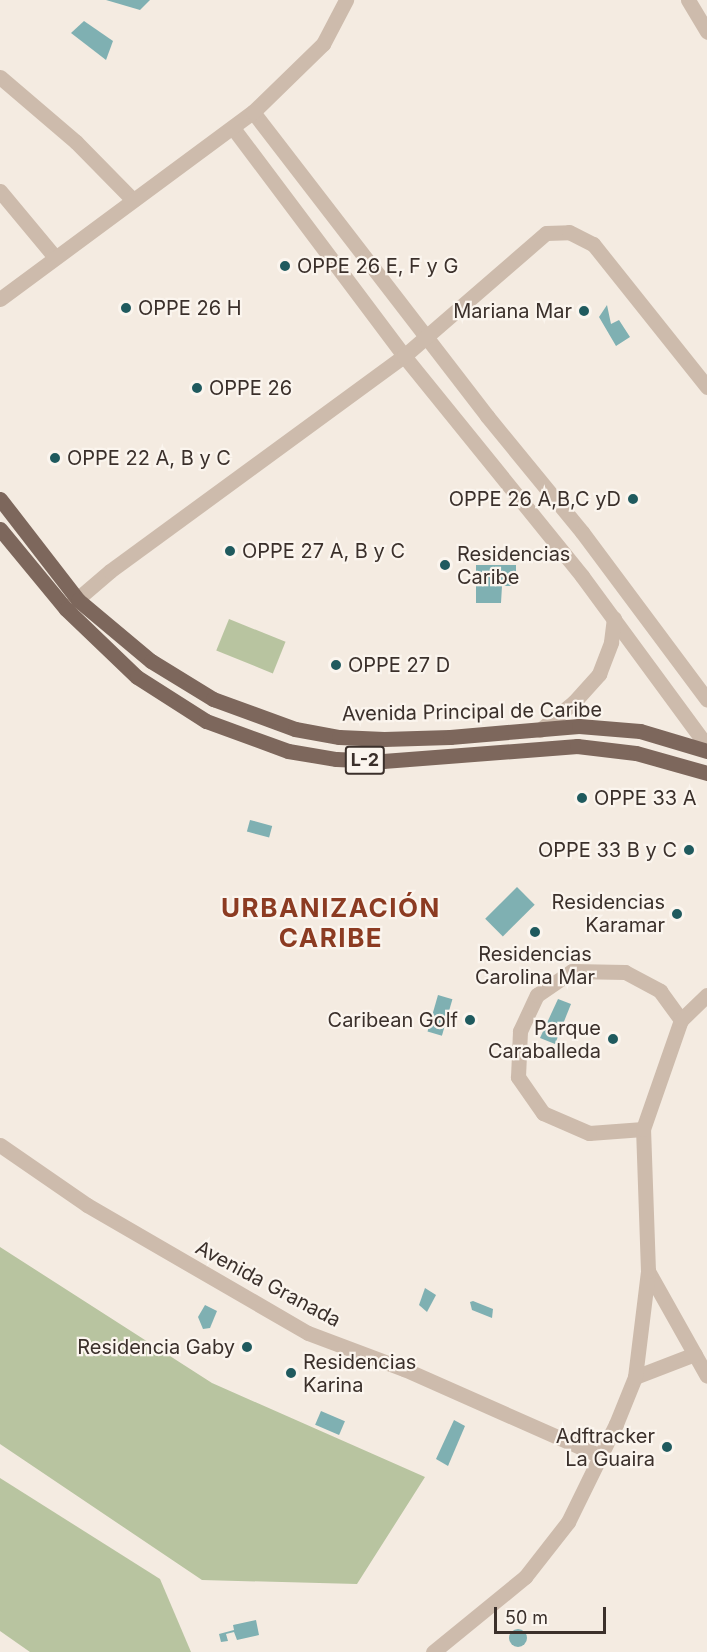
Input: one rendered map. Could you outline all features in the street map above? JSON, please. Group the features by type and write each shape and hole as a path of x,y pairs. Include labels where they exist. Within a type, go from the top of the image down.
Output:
{"main road":[{"name":"Avenida Principal de Caribe","path":"0,499 72,605 151,661 213,699 295,729 339,737 384,739 579,726 640,731 707,751"},
{"name":"Avenida Principal de Caribe","path":"0,529 137,677 206,721 288,751 336,759 383,761 577,746 636,753 707,773"}],"street":[{"path":"0,299 54,256 253,112 322,44 346,0"},
{"path":"688,0 707,33"},
{"path":"0,77 75,142 134,200"},
{"path":"253,112 582,532 707,700"},
{"path":"233,128 404,356 614,618 707,746"},
{"path":"0,191 54,256"},
{"path":"72,605 110,571 404,356 546,233 569,232 593,244 707,387"},
{"path":"540,730 574,702 599,674 608,651 614,618"},
{"path":"643,1129 589,1133 543,1113 519,1077 520,1031 537,995 572,971 625,972 660,991 681,1020"},
{"path":"433,1652 525,1577 568,1522 635,1377 648,1270 643,1129 681,1020 707,995"},
{"name":"Avenida Granada","path":"0,1145 108,1217 308,1333 404,1369 600,1456"},
{"path":"648,1270 707,1376"},
{"path":"635,1377 694,1354"}],"green space":[{"path":"229,619 286,642 273,673 216,651"},
{"path":"0,1247 212,1383 425,1477 357,1584 202,1580 0,1444"},
{"path":"0,1478 160,1579 191,1652 30,1652 0,1631"}],"water":[{"path":"106,0 150,0 140,10"},
{"path":"84,21 113,41 106,60 71,33"},
{"path":"607,305 611,324 619,320 630,337 616,346 599,317"},
{"path":"476,565 516,565 516,586 502,586 501,603 476,603"},
{"path":"250,820 272,826 269,838 247,832"},
{"path":"517,887 535,905 503,936 485,919"},
{"path":"438,995 452,999 442,1036 428,1032"},
{"path":"558,999 571,1004 555,1044 540,1038"},
{"path":"425,1288 436,1295 427,1312 419,1305"},
{"path":"473,1301 493,1309 492,1318 472,1310 470,1302"},
{"path":"205,1305 217,1311 210,1328 203,1329 198,1317"},
{"path":"321,1411 345,1421 339,1435 315,1425"},
{"path":"454,1420 465,1426 448,1466 436,1459"},
{"path":"256,1620 259,1635 237,1640 234,1632 226,1634 228,1641 221,1642 219,1634 234,1630 233,1625"},
{"path":"518,1629 524,1632 527,1638 524,1644 518,1647 512,1644 509,1638 512,1632"}],"place":[{"name":"OPPE 26 E, F y G","path":"285,266"},
{"name":"OPPE 26 H","path":"126,308"},
{"name":"Mariana Mar","path":"584,311"},
{"name":"OPPE 26","path":"197,388"},
{"name":"OPPE 22 A, B y C","path":"55,458"},
{"name":"OPPE 26 A,B,C yD","path":"633,499"},
{"name":"OPPE 27 A, B y C","path":"230,551"},
{"name":"Residencias Caribe","path":"445,565"},
{"name":"OPPE 27 D","path":"336,665"},
{"name":"OPPE 33 A","path":"582,798"},
{"name":"OPPE 33 B y C","path":"689,850"},
{"name":"Residencias Karamar","path":"677,914"},
{"name":"Residencias Carolina Mar","path":"535,932"},
{"name":"Caribean Golf","path":"470,1020"},
{"name":"Parque Caraballeda","path":"613,1039"},
{"name":"Residencia Gaby","path":"247,1347"},
{"name":"Residencias Karina","path":"291,1373"},
{"name":"Adftracker La Guaira","path":"667,1447"}],"district":[{"name":"URBANIZACIÓN CARIBE","path":"331,923"}]}
